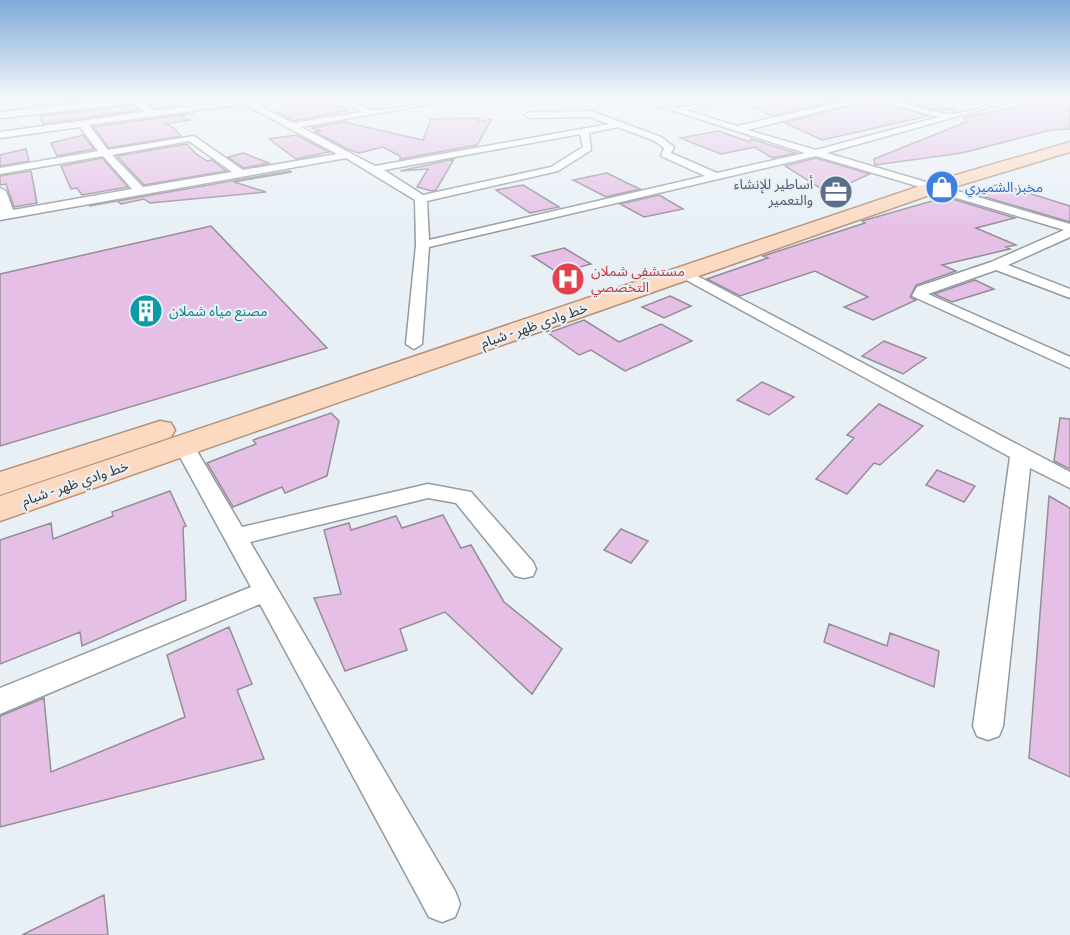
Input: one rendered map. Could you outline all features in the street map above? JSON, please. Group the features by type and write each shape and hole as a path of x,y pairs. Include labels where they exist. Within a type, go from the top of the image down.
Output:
{"main road":[{"name":"خط وادي ظهر - شبام","path":"0,484 911,180 1052,143"},
{"name":"خط وادي ظهر - شبام","path":"0,509 935,187 1070,147"}],"street":[{"path":"97,143 140,191"},
{"path":"0,171 164,143"},
{"path":"197,143 240,173"},
{"path":"322,143 374,169 422,199 554,169 588,148 587,143"},
{"path":"374,169 520,143"},
{"path":"663,143 669,147 665,154 714,176"},
{"path":"778,143 935,187 1070,230"},
{"path":"423,245 813,154 852,143"},
{"path":"0,191 4,215 346,155"},
{"path":"414,344 423,245 422,199"},
{"path":"1070,230 996,265 922,290 920,296 1070,363"},
{"path":"996,265 1070,294"},
{"path":"684,273 1070,481"},
{"path":"184,446 442,904"},
{"path":"988,726 1021,453"},
{"path":"235,537 428,491 463,497 524,569"},
{"path":"0,701 266,591"}],"building":[{"path":"51,143 89,143 94,149 57,156"},
{"path":"105,143 141,143 109,148"},
{"path":"274,143 311,143 329,152 296,159"},
{"path":"335,143 478,143 477,145 400,159 400,156 383,147 359,153"},
{"path":"692,143 763,143 796,153 772,158 755,147 721,154"},
{"path":"915,143 1002,143 962,153 875,165 874,159"},
{"path":"187,144 196,154 207,161 212,160 226,171 144,185 117,156"},
{"path":"26,149 29,161 0,166 0,155"},
{"path":"243,153 269,163 244,168 228,157"},
{"path":"102,158 128,187 82,195 77,188 71,189 61,166"},
{"path":"816,158 870,174 828,193 785,166"},
{"path":"454,159 436,190 432,191 417,187 428,169 400,171"},
{"path":"31,171 37,203 14,207 6,184 0,185 0,176"},
{"path":"292,172 234,182 266,192 150,203 144,199 121,204 117,201"},
{"path":"607,173 640,189 606,197 573,180"},
{"path":"1000,184 1070,206 1070,222 968,192"},
{"path":"523,185 559,207 530,213 496,190"},
{"path":"659,195 683,209 644,217 620,204"},
{"path":"946,197 1015,218 976,228 1016,245 1006,247 1010,249 942,265 956,271 916,285 910,297 916,300 873,320 844,307 868,297 815,271 740,296 707,279 768,258 763,256 865,223 862,221"},
{"name":"مصنع مياه شملان","path":"211,226 327,348 0,446 0,274"},
{"path":"564,248 591,264 558,273 532,256"},
{"path":"975,280 994,289 952,302 934,294"},
{"path":"670,296 691,306 664,318 642,307"},
{"path":"584,320 619,342 661,324 692,341 625,371 591,350 579,355 548,333"},
{"path":"884,341 926,358 903,374 862,356"},
{"path":"762,382 794,397 769,415 737,400"},
{"path":"879,404 923,426 880,465 874,463 847,494 816,479 854,438 847,435"},
{"path":"331,413 339,421 327,476 285,493 282,487 233,507 207,463 256,444 253,440"},
{"path":"1060,418 1070,419 1070,469 1054,461"},
{"path":"937,470 975,486 964,502 926,485"},
{"path":"170,491 186,526 183,527 186,600 82,646 80,632 0,664 0,540 51,523 53,539 113,516 112,512"},
{"path":"1049,496 1070,508 1070,777 1029,758"},
{"path":"443,515 461,548 471,545 504,602 562,649 532,694 445,612 400,629 407,650 345,671 314,598 341,594 324,530 349,523 351,530 396,516 402,528"},
{"path":"621,529 648,541 631,563 604,550"},
{"path":"829,624 887,646 890,633 939,651 934,687 824,642"},
{"path":"229,627 252,684 237,690 264,759 0,827 0,716 44,698 51,772 185,717 167,655"},
{"path":"104,895 108,935 22,935"}],"place":[{"name":"مخبز الشميري","path":"942,187"},
{"name":"أساطير للإنشاء والتعمير","path":"836,192"},
{"name":"مستشفى شملان التخصصي","path":"568,279"},
{"name":"مصنع مياه شملان","path":"146,311"}]}
